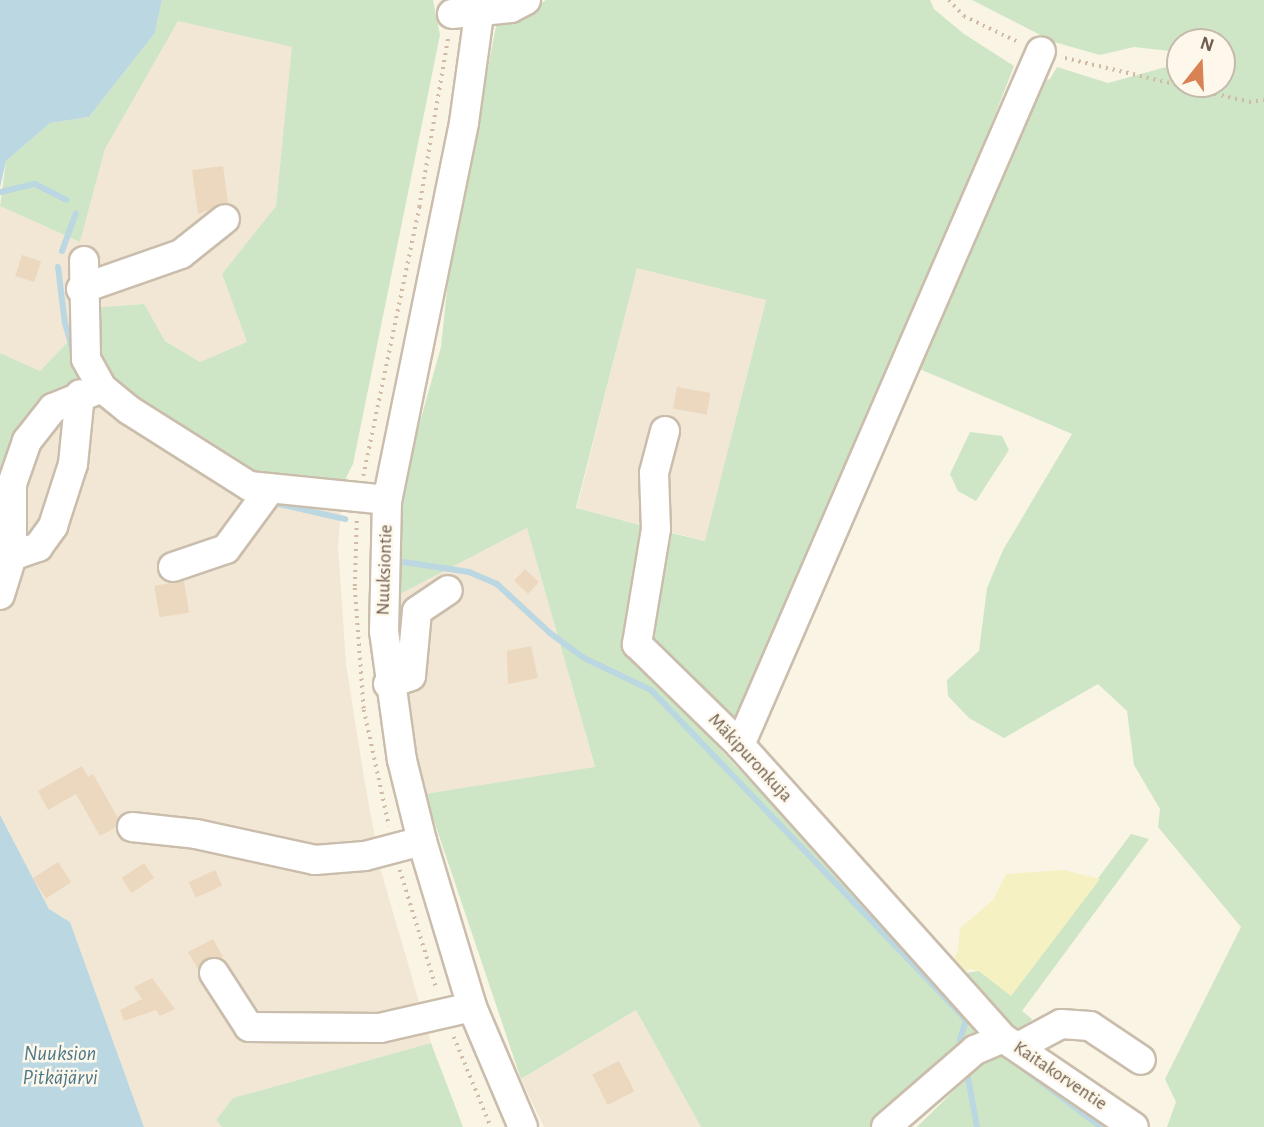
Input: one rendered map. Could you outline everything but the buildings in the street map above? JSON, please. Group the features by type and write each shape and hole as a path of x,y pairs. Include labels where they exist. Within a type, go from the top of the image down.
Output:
{"street":[{"path":"452,14 481,6 511,8 526,0"},
{"name":"Nuuksiontie","path":"481,6 464,123 387,500 383,631 388,684 422,841 472,1007 523,1127"},
{"path":"740,745 1041,51"},
{"path":"12,555 38,547 54,526 73,464 91,391 86,359 83,275 181,254 225,219"},
{"path":"91,391 249,486 387,500"},
{"path":"0,595 12,555 12,484 27,441 53,408 91,391"},
{"name":"Mäkipuronkuja","path":"665,430 654,473 656,529 637,644 740,745 1010,1042"},
{"path":"173,567 226,549 270,489"},
{"path":"388,684 411,676 417,611 448,590"},
{"path":"132,827 195,834 315,860 365,856 422,841"},
{"path":"214,973 249,1027 380,1028 472,1007"},
{"path":"1010,1042 1061,1024 1090,1026 1141,1060"},
{"name":"Kaitakorventie","path":"886,1127 975,1050 1010,1042 1134,1127"}],"path":[{"path":"1108,71 1249,102 1264,100"}],"shaded area":[{"path":"178,21 293,47 276,206 222,274 247,342 200,362 165,341 143,304 101,307 40,371 0,353 0,206 80,242 105,149"},
{"path":"637,267 766,299 706,541 577,509"},
{"path":"80,394 341,507 338,546 346,664 364,778 381,871 431,1043 233,1098 216,1120 222,1127 144,1127 70,922 49,909 0,815 0,479"},
{"path":"527,528 595,768 425,794 408,702 398,595"},
{"path":"636,1010 701,1127 544,1127 521,1079"}],"green space":[{"path":"162,0 433,0 440,35 353,464 343,484 254,476 88,392 0,479 0,353 40,371 101,307 144,304 165,341 200,362 247,342 222,274 276,206 292,47 178,21 105,149 80,242 0,206 6,161 50,123 89,117 155,33"},
{"path":"546,0 930,0 934,9 964,34 1014,66 950,230 735,726 651,638 672,533 705,541 766,300 637,268 576,508 648,527 622,644 983,1031 870,1127 701,1127 636,1010 521,1079 425,794 595,767 527,528 398,595 398,539 404,479 441,347 449,271 497,21 532,10"},
{"path":"972,0 1264,0 1264,1127 1167,1127 1176,1102 1165,1079 1241,927 1158,827 1160,809 1134,765 1127,711 1098,684 1004,738 969,718 948,696 947,680 979,651 987,588 1003,550 1072,434 915,367 1034,83 1050,79 1057,67 1108,83 1166,67 1166,98 1236,98 1236,28 1166,28 1166,51 1134,47 1100,55 1054,42"},
{"path":"970,432 1002,436 1009,450 976,501 958,491 950,474"},
{"path":"1131,834 1149,839 1022,1011 1032,1019 1026,1030 1007,1029 965,989 965,973 979,971 1011,995"},
{"path":"431,1043 463,1127 222,1127 216,1120 233,1098"},
{"path":"1000,1055 1014,1055 1114,1127 917,1127 985,1060"}],"sand":[{"path":"1064,870 1100,879 1011,996 979,971 969,969 965,973 965,989 948,969 958,951 960,928 993,900 1006,874"}],"water":[{"path":"0,0 162,0 155,33 89,117 50,123 6,161 0,188"},
{"name":"Nuuksion Pitkäjärvi","path":"0,815 49,909 70,922 144,1127 0,1127"}],"waterway":[{"path":"0,192 35,184 66,200"},
{"path":"62,251 76,213"},
{"path":"58,267 65,323 74,355"},
{"path":"279,504 345,519"},
{"path":"404,562 469,572 497,584 550,633 584,658 651,690 966,1020 960,1040"},
{"path":"1027,1071 1101,1127"},
{"path":"968,1078 977,1127"}]}
